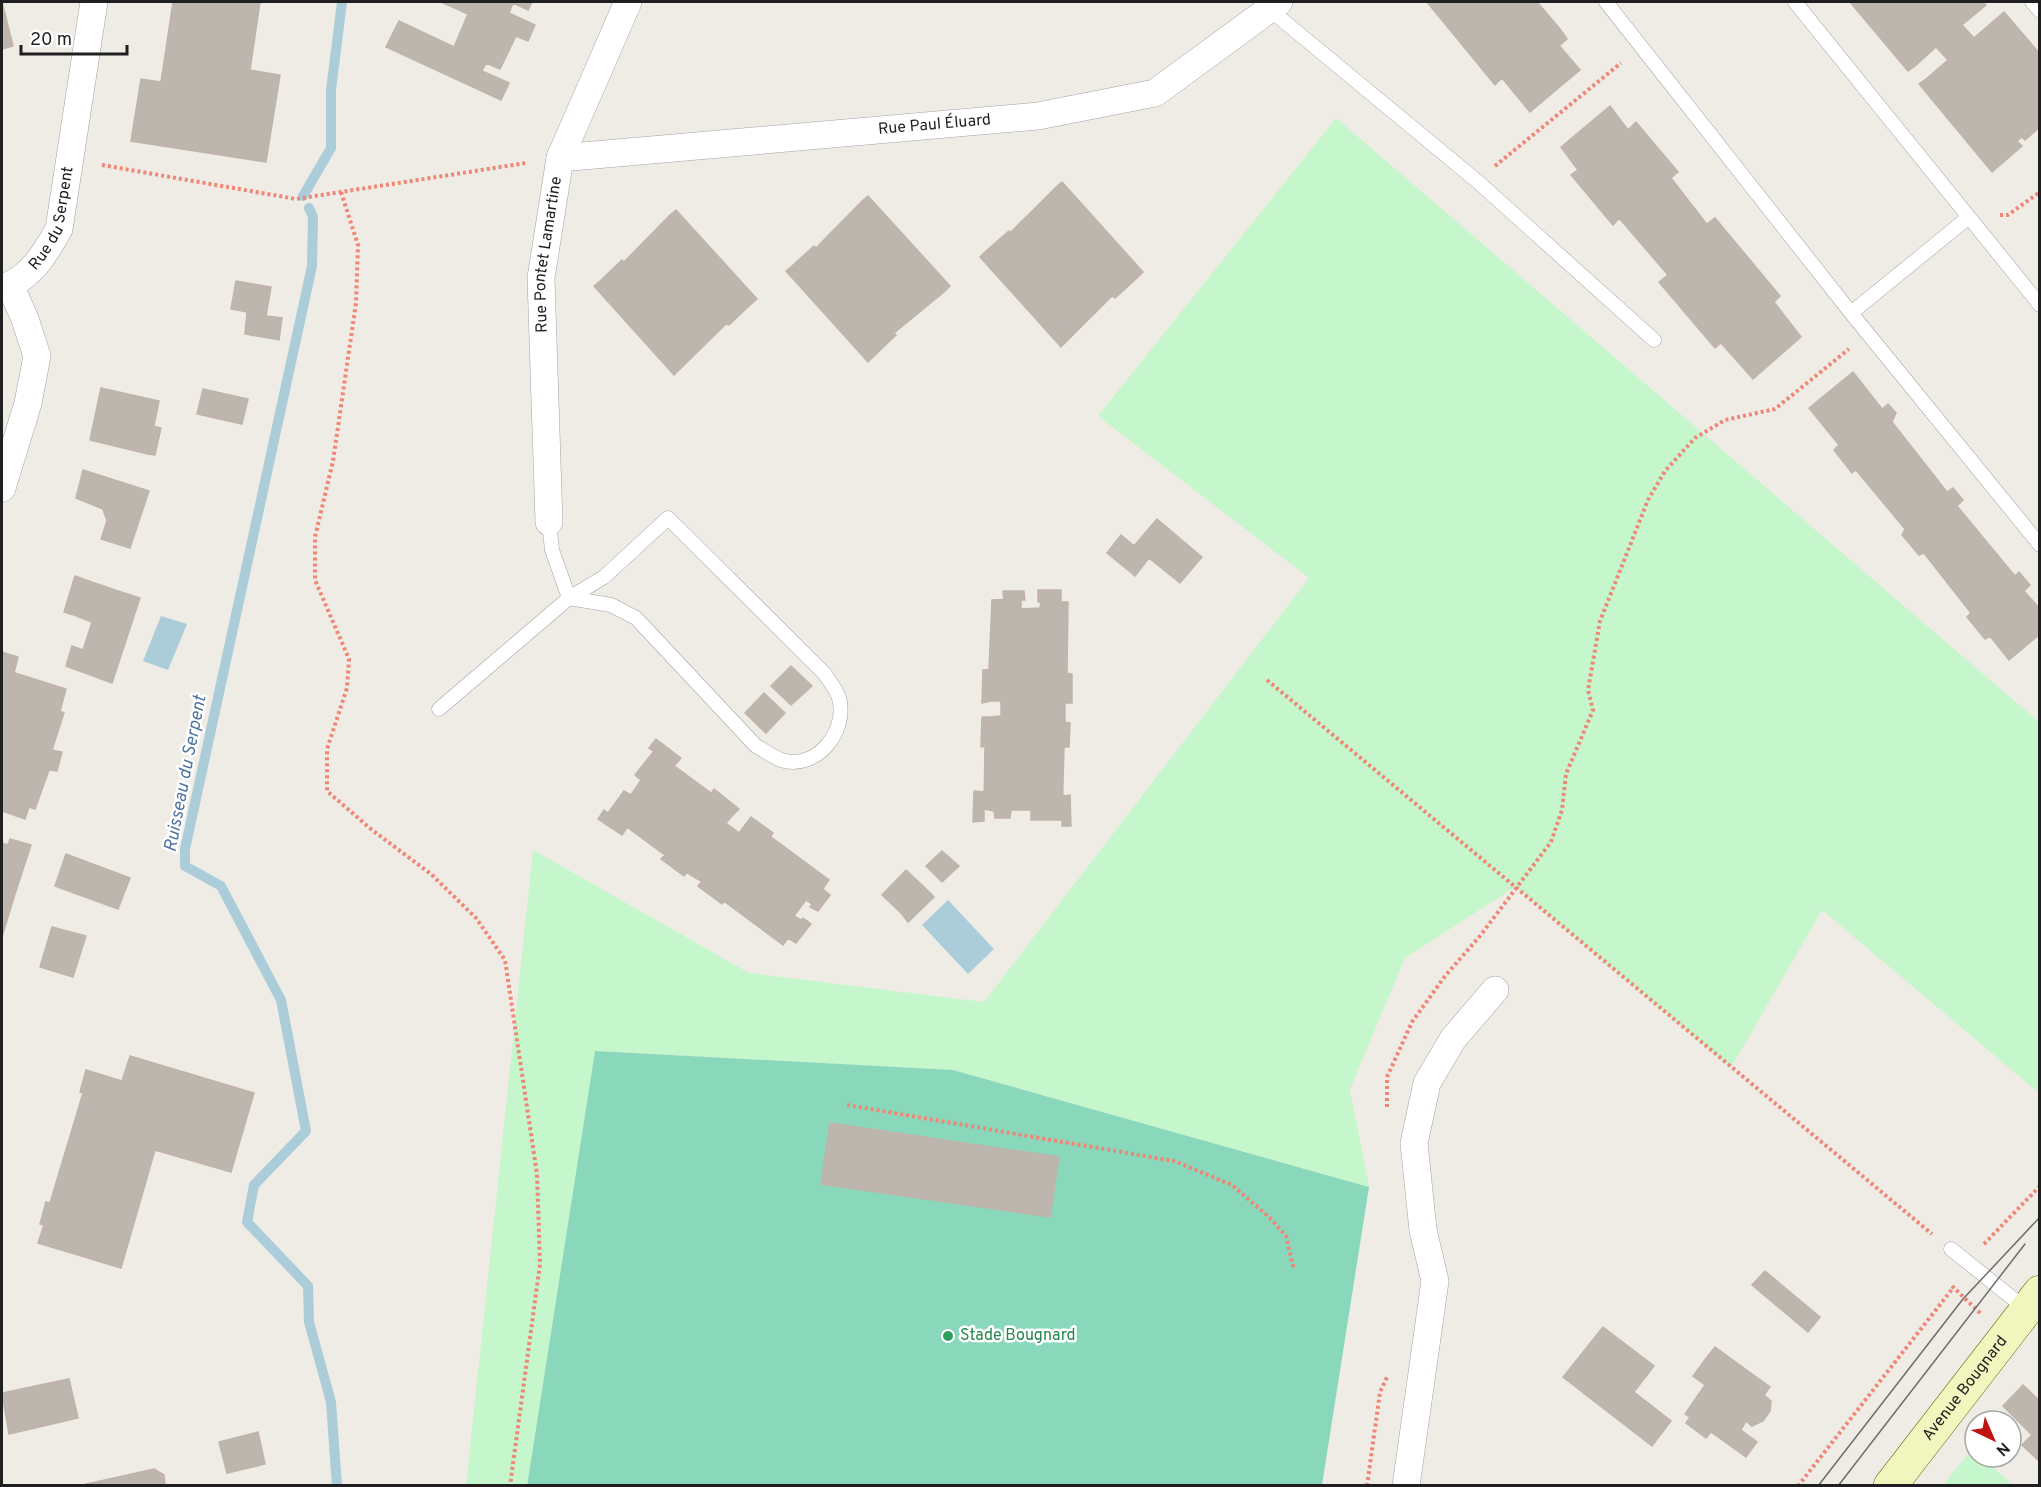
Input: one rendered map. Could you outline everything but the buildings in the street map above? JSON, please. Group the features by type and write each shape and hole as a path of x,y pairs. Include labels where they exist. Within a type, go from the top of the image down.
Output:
{"main road":[{"name":"Avenue Bougnard","path":"1890,1485 2033,1300"}],"street":[{"name":"Rue du Serpent","path":"2,488 28,403 37,356 25,318 6,287 40,262 60,230 68,159 94,2"},
{"name":"Rue Pontet Lamartine","path":"549,522 541,278 560,158 628,2"},
{"name":"Rue Paul Éluard","path":"560,158 1038,116 1155,93 1274,5"},
{"path":"1406,1485 1435,1281 1424,1230 1414,1143 1427,1083 1453,1039 1496,990"}],"lane":[{"path":"1606,2 1851,313 2040,545"},
{"path":"1795,2 2040,305"},
{"path":"2032,2 2040,11"},
{"path":"1274,5 1477,180 1654,340"},
{"path":"1851,313 1969,218"},
{"path":"440,709 569,598 604,577 668,518 825,674 839,697 840,714 840,722 828,747 803,760 782,760 756,746 636,618 611,605 569,598"},
{"path":"549,522 552,550 569,598"},
{"path":"1951,1250 2033,1300"}],"path":[{"path":"1477,180 1641,47"},
{"path":"68,159 296,199 560,158"},
{"path":"341,192 358,244 356,303 333,461 315,537 315,580 349,658 347,688 327,748 327,791 372,830 431,874 476,918 505,960 537,1174 540,1264 510,1485"},
{"path":"1969,218 2008,215 2040,192"},
{"path":"1515,886 1551,842 1562,810 1566,774 1593,710 1588,690 1600,621 1648,500 1665,471 1695,438 1725,420 1775,409 1868,334"},
{"path":"1267,680 1951,1250"},
{"path":"847,1105 1174,1161 1232,1185 1269,1217 1286,1236 1294,1270"},
{"path":"1798,1485 1953,1288"}],"green space":[{"path":"1336,118 2039,722 2039,1093 1822,910 1731,1068 1515,887 1405,958 1350,1089 1369,1187 953,1070 595,1051 527,1485 466,1486 533,850 749,973 984,1002 1309,578 1098,416"},
{"name":"Stade Bougnard","path":"595,1051 953,1070 1369,1187 1322,1485 527,1486"},
{"path":"1963,1460 1963,1469 1995,1469 2013,1485 1943,1485"}],"water":[{"path":"161,616 187,624 168,670 143,661"},
{"path":"948,900 994,949 968,974 922,925"}],"waterway":[{"name":"Ruisseau du Serpent","path":"303,196 331,148 331,90 342,2"},
{"name":"Ruisseau du Serpent","path":"309,208 313,217 312,266 185,849 185,866 221,886 281,1000 306,1131 254,1185 247,1222 308,1286 309,1322 331,1402 337,1486"}],"tram line":[{"path":"1818,1486 1963,1299 2040,1217"},
{"path":"1838,1486 2025,1244"}],"place":[{"name":"Stade Bougnard","path":"948,1336"}]}
